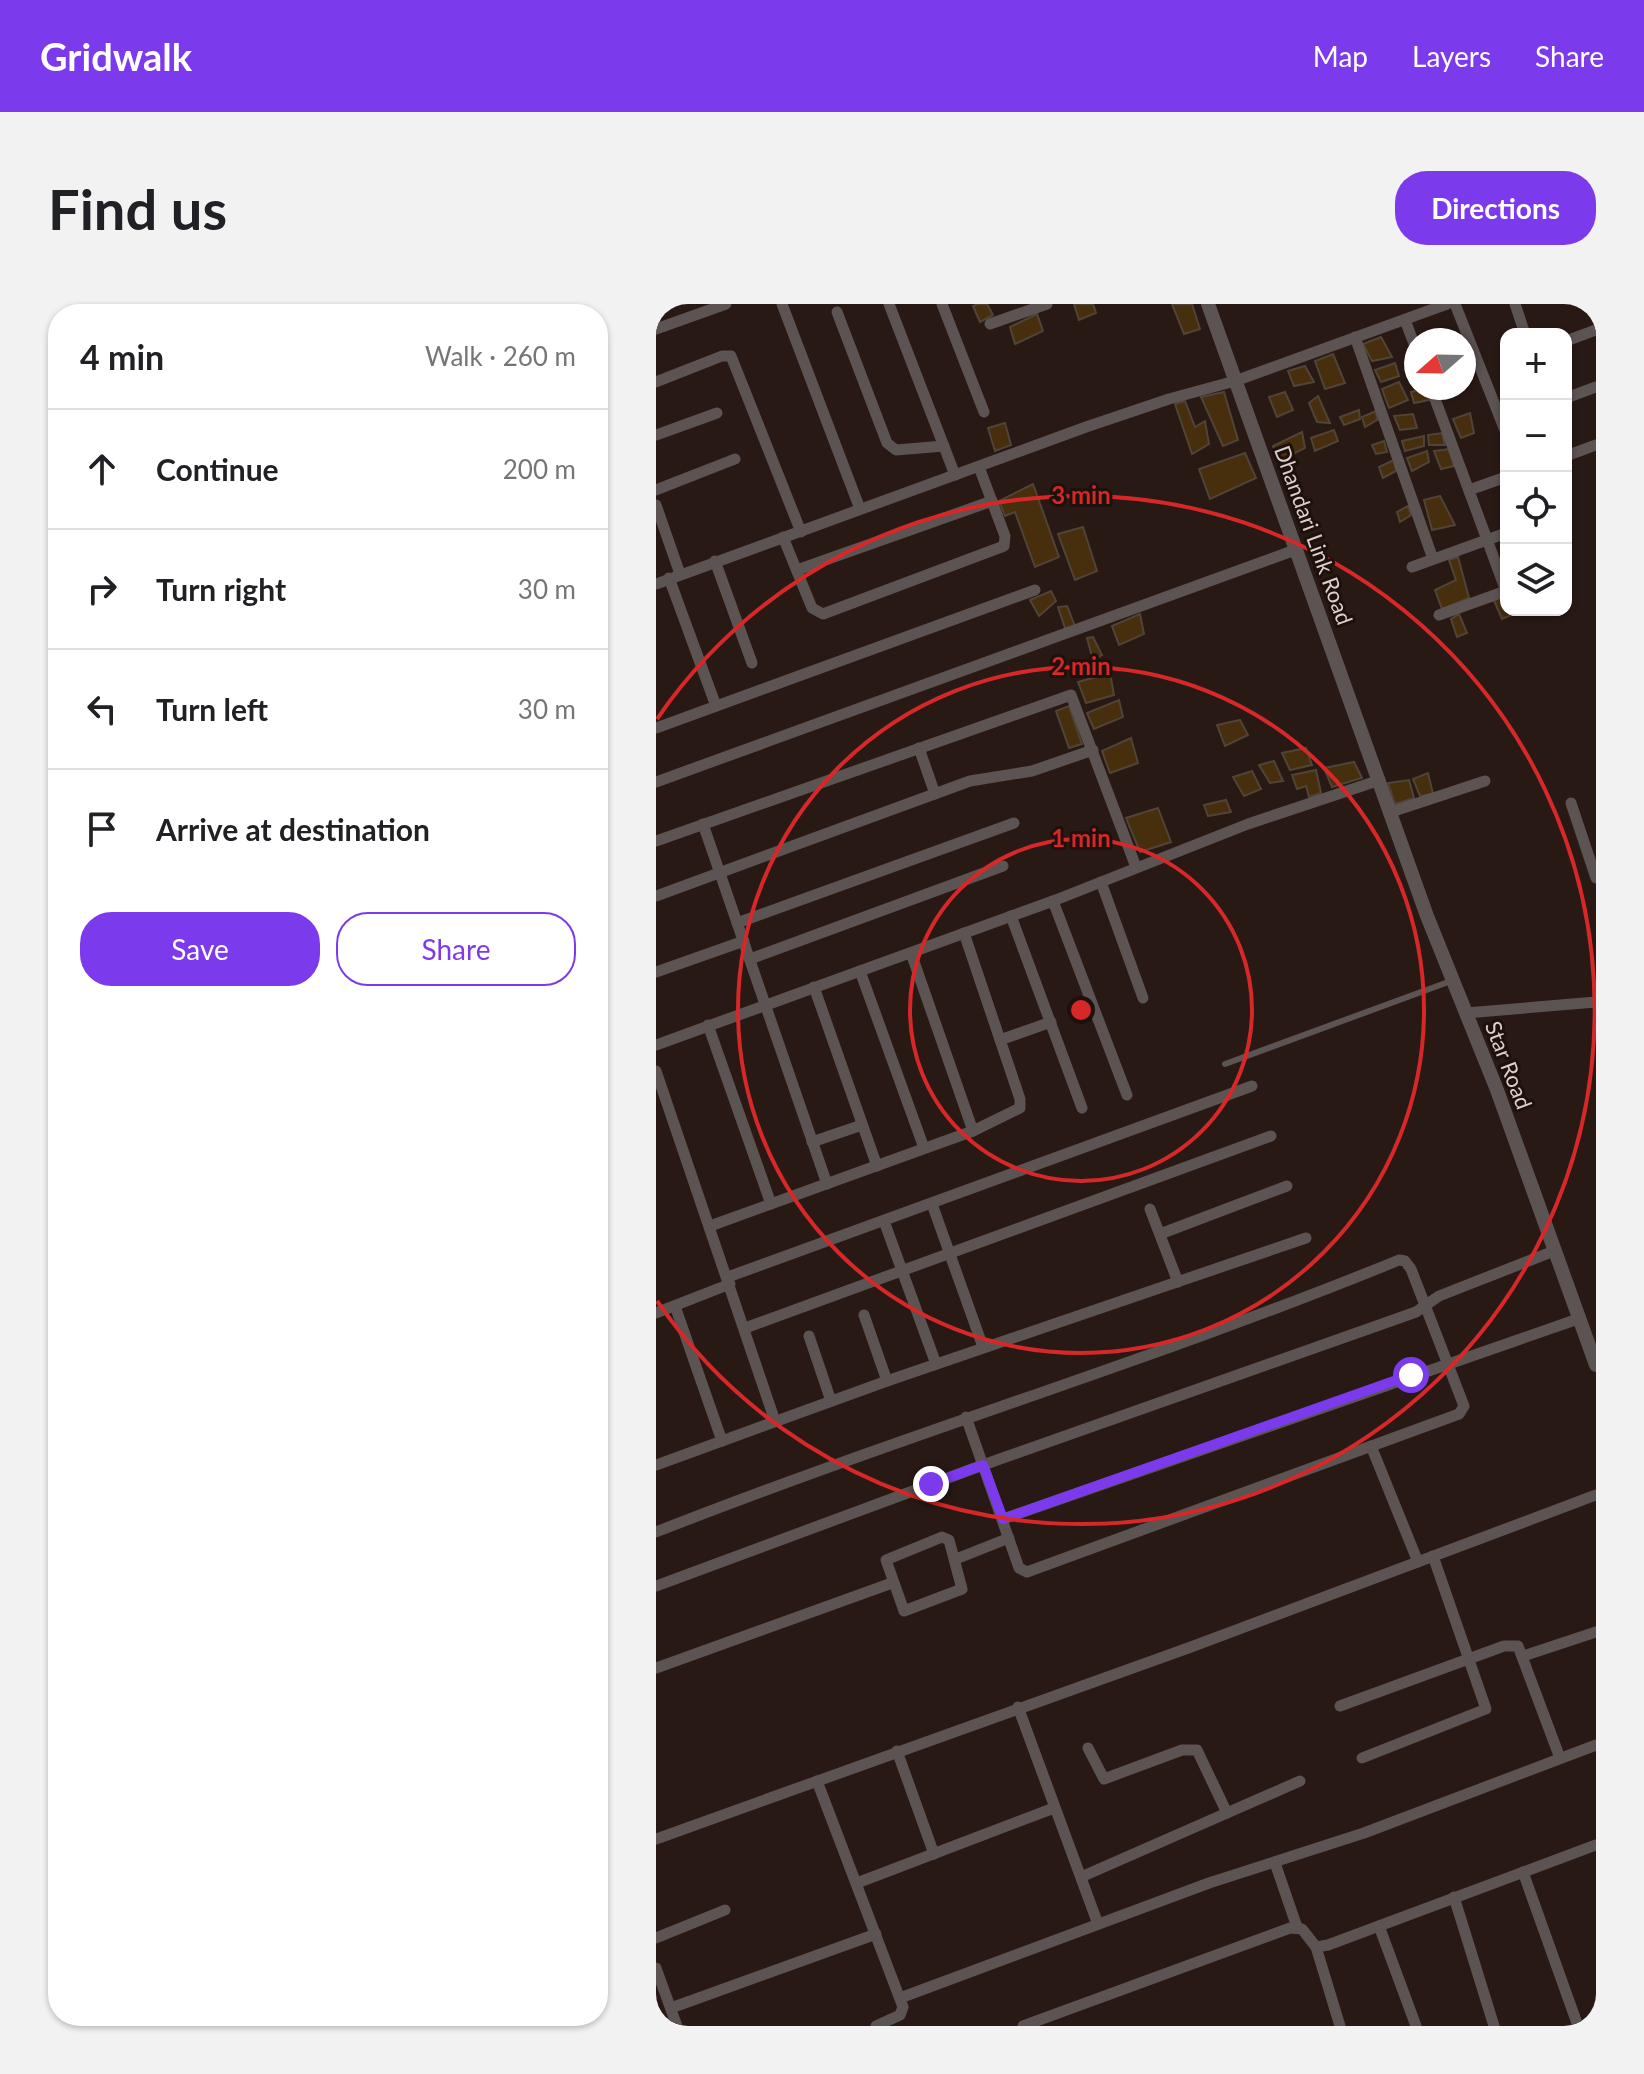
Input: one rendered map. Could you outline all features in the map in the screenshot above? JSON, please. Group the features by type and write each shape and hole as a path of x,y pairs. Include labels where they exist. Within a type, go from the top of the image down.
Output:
{"street":[{"path":"656,329 726,304"},
{"path":"782,304 860,509"},
{"path":"889,304 955,475"},
{"path":"942,304 984,412"},
{"path":"990,324 1047,304"},
{"name":"Dhandari Link Road","path":"1208,304 1380,780"},
{"path":"656,584 1155,403 1235,381 1447,304"},
{"path":"1455,304 1500,418"},
{"path":"1515,304 1523,328"},
{"path":"837,312 887,443 896,450 944,446"},
{"path":"1405,320 1408,328"},
{"path":"1572,339 1596,330"},
{"path":"1355,337 1433,559"},
{"path":"656,382 722,356 731,356 801,532"},
{"path":"1572,396 1596,387"},
{"path":"1435,400 1500,575"},
{"path":"656,435 717,413"},
{"path":"1572,450 1596,445"},
{"path":"656,490 735,459"},
{"path":"783,537 812,608 823,614 1001,548 1005,536 979,467"},
{"path":"1469,490 1500,479"},
{"path":"797,570 992,501"},
{"path":"656,505 674,576 716,706"},
{"path":"1412,567 1500,535"},
{"path":"656,782 1295,550"},
{"path":"715,561 752,663"},
{"path":"656,728 1035,590"},
{"path":"1439,615 1500,593"},
{"path":"656,841 1071,695 1136,867"},
{"path":"919,748 935,794"},
{"path":"656,896 988,776 1032,771 1093,750"},
{"path":"656,1045 1053,901 1248,824 1380,780"},
{"name":"Star Road","path":"1380,780 1451,981 1466,1013 1596,1365"},
{"path":"1391,812 1485,781"},
{"path":"1571,803 1596,878"},
{"path":"737,923 1014,823"},
{"path":"703,824 827,1184"},
{"path":"750,959 1003,866"},
{"path":"1101,882 1143,998"},
{"path":"1053,901 1127,1095"},
{"path":"1011,916 1082,1108"},
{"path":"710,1226 973,1131 1020,1108 964,933"},
{"path":"656,972 744,941"},
{"path":"911,953 973,1131"},
{"path":"860,971 924,1148"},
{"path":"814,987 877,1166"},
{"path":"1466,1013 1596,1002"},
{"path":"1000,1040 1051,1022"},
{"path":"708,1025 771,1204"},
{"path":"656,1071 775,1421"},
{"path":"656,1313 729,1280 1252,1086"},
{"path":"812,1142 862,1125"},
{"path":"745,1328 1271,1136"},
{"path":"1160,1234 1287,1186"},
{"path":"932,1204 983,1347"},
{"path":"1150,1209 1178,1282"},
{"path":"884,1221 936,1364"},
{"path":"656,1465 983,1347 1306,1238"},
{"path":"656,1586 983,1465 1227,1382 1416,1312 1426,1304 1554,1251"},
{"path":"656,1532 966,1417 1233,1325 1399,1260 1408,1264 1463,1401 1463,1411 1027,1572 1019,1568 966,1417"},
{"path":"675,1306 722,1441"},
{"path":"864,1315 887,1381"},
{"path":"1003,1519 1578,1319"},
{"path":"809,1336 831,1401"},
{"path":"1371,1446 1418,1562"},
{"path":"656,1839 1596,1495"},
{"path":"947,1537 956,1559 962,1589 919,1607 903,1610 892,1583 885,1564 889,1557 947,1537"},
{"path":"956,1559 1009,1538"},
{"path":"1362,1758 1486,1709 1433,1556"},
{"path":"656,1668 892,1583"},
{"path":"1523,1656 1596,1632"},
{"path":"1340,1706 1470,1659 1512,1645 1518,1646 1560,1758"},
{"path":"1018,1707 1098,1924"},
{"path":"900,1998 1234,1874 1275,1863 1596,1745"},
{"path":"1088,1748 1104,1779 1182,1750 1197,1750 1227,1813"},
{"path":"897,1751 934,1854"},
{"path":"817,1781 900,1998 900,2015 876,2026"},
{"path":"1081,1877 1300,1781"},
{"path":"857,1883 1054,1808"},
{"path":"1316,1947 1596,1845"},
{"path":"1275,1863 1297,1927 1316,1947 1340,2026"},
{"path":"1523,1872 1578,2026"},
{"path":"1454,1897 1494,2026"},
{"path":"656,1938 725,1910"},
{"path":"1379,1926 1416,2026"},
{"path":"1023,2026 1297,1927"},
{"path":"671,2008 876,1934"},
{"path":"656,1968 659,1986 677,2026"}],"lane":[{"path":"1225,1064 1451,981"}],"building":[{"path":"987,304 993,315 980,322 973,306"},
{"path":"1074,304 1093,304 1096,313 1079,320"},
{"path":"1172,304 1192,304 1200,329 1184,334"},
{"path":"1037,314 1043,331 1015,344 1010,327"},
{"path":"1381,337 1392,357 1372,361 1363,344"},
{"path":"1333,354 1345,383 1325,389 1315,361"},
{"path":"1395,363 1399,376 1381,382 1375,370"},
{"path":"1305,366 1314,382 1294,386 1288,371"},
{"path":"1399,382 1404,400 1408,400 1389,408 1382,389"},
{"path":"1224,392 1238,440 1223,446 1201,397"},
{"path":"1285,392 1293,410 1277,417 1269,397"},
{"path":"1318,396 1330,423 1317,422 1309,403"},
{"path":"1185,401 1195,427 1205,421 1209,444 1192,454 1175,404"},
{"path":"1359,410 1360,419 1344,425 1340,417"},
{"path":"1376,411 1377,420 1365,427 1362,417"},
{"path":"1470,413 1474,433 1461,438 1453,419"},
{"path":"1413,414 1417,428 1400,430 1394,416"},
{"path":"1005,423 1011,445 995,451 988,428"},
{"path":"1334,430 1338,441 1315,451 1311,438"},
{"path":"1302,432 1305,448 1278,461 1273,446"},
{"path":"1442,433 1445,445 1429,445 1428,435"},
{"path":"1424,436 1424,446 1405,451 1402,441"},
{"path":"1384,441 1387,452 1376,454 1372,445"},
{"path":"1449,449 1454,466 1441,469 1434,451"},
{"path":"1427,451 1429,462 1412,471 1407,458"},
{"path":"1245,453 1256,478 1210,499 1199,469"},
{"path":"1394,460 1396,471 1383,478 1379,467"},
{"path":"1033,484 1059,557 1035,567 1015,512 1005,516 999,501"},
{"path":"1440,496 1455,525 1432,530 1424,500"},
{"path":"1408,506 1411,515 1400,522 1397,512"},
{"path":"1083,527 1097,571 1075,580 1058,534"},
{"path":"1458,557 1469,598 1442,609 1435,590 1456,580 1449,560"},
{"path":"1051,591 1056,601 1039,616 1030,600"},
{"path":"1492,596 1500,597 1500,614"},
{"path":"1067,606 1075,626 1066,631 1058,607"},
{"path":"1140,614 1144,634 1119,645 1112,626"},
{"path":"1459,614 1467,633 1457,637 1451,619"},
{"path":"1093,637 1102,655 1093,660 1087,638"},
{"path":"1110,673 1114,695 1086,703 1078,682"},
{"path":"1119,700 1123,717 1094,729 1087,713"},
{"path":"1069,706 1082,744 1069,748 1056,711"},
{"path":"1240,720 1248,735 1225,746 1217,725"},
{"path":"1131,738 1138,763 1110,773 1102,751"},
{"path":"1306,748 1312,765 1290,770 1282,753"},
{"path":"1274,761 1283,781 1270,783 1259,765"},
{"path":"1354,762 1362,778 1332,787 1324,768"},
{"path":"1316,770 1321,793 1309,797 1306,786 1297,789 1292,775"},
{"path":"1252,771 1261,789 1244,796 1233,777"},
{"path":"1428,773 1433,794 1420,796 1413,779"},
{"path":"1409,780 1414,798 1395,804 1388,783"},
{"path":"1226,800 1231,812 1208,816 1204,805"},
{"path":"1158,808 1171,842 1140,852 1126,818"}],"route":[{"path":"931,1484 983,1465 1003,1519 1198,1453 1411,1375"}]}
